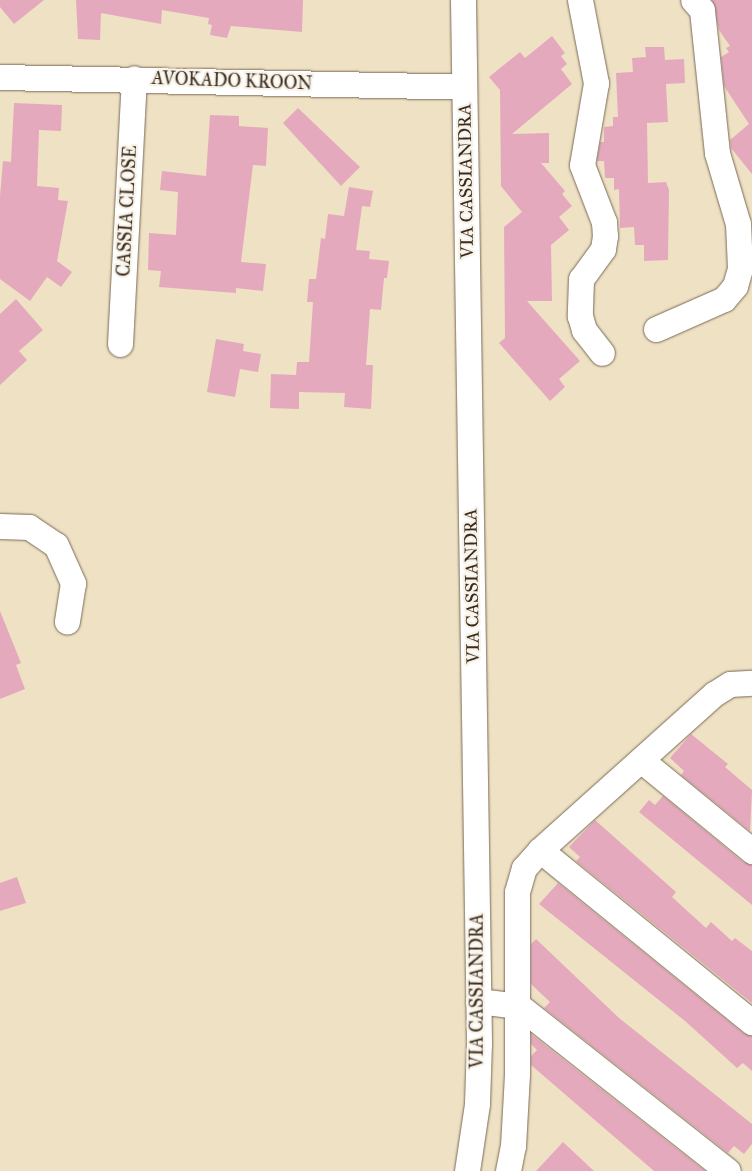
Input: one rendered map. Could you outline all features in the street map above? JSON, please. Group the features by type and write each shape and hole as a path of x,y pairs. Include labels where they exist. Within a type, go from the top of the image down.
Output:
{"street":[{"name":"VIA CASSIANDRA","path":"463,0 478,1001 476,1104 467,1171"},
{"path":"580,0 596,83 582,165 604,222 605,236 603,249 581,279 580,316 584,330 602,353"},
{"path":"656,330 724,299 735,286 740,268 738,224 717,152 702,10 693,0"},
{"name":"AVOKADO KROON","path":"0,77 134,78 464,87"},
{"name":"CASSIA CLOSE","path":"120,344 134,78"},
{"path":"0,526 29,527 56,545 73,583 68,622"},
{"path":"508,1171 515,1126 519,1006 517,892 524,868 540,850 714,694 730,684 752,683"},
{"path":"641,760 752,851"},
{"path":"540,850 752,1022"},
{"path":"478,1001 519,1006 728,1171"}],"building":[{"path":"0,0 44,0 14,24 0,7"},
{"path":"76,0 303,0 302,32 231,26 227,38 210,35 212,25 208,24 209,18 162,10 161,24 101,13 100,40 78,39"},
{"path":"712,0 752,0 752,174 731,148 730,140 749,124 724,86 721,57 729,52 726,48 730,46 719,30"},
{"path":"552,36 565,53 561,56 567,64 561,69 572,84 512,134 549,133 549,163 541,163 565,191 562,194 572,206 559,217 569,230 551,245 552,301 527,301 580,361 559,379 565,387 550,401 499,343 505,338 504,227 522,212 501,186 500,90 489,77 520,52 525,58"},
{"path":"645,47 664,47 665,60 684,59 685,83 666,84 668,122 647,123 648,183 666,182 669,190 668,260 644,261 644,245 635,245 634,227 620,228 619,189 614,190 614,178 605,178 604,161 597,161 600,142 604,142 604,127 613,126 613,117 618,117 616,73 633,72 632,58 646,57"},
{"path":"14,103 62,105 61,131 39,130 37,186 59,188 58,200 68,201 57,261 72,272 61,287 47,277 30,301 0,279 0,196 3,161 11,162"},
{"path":"298,108 360,167 341,186 283,123"},
{"path":"210,115 239,116 239,126 268,128 266,166 253,165 241,262 266,264 263,291 236,288 236,293 159,287 161,271 148,270 149,233 176,235 178,192 160,190 162,171 206,176"},
{"path":"349,187 373,191 370,207 362,206 356,250 370,251 369,259 389,261 387,278 384,278 381,310 370,309 366,365 373,365 371,409 344,407 345,393 299,392 299,409 270,408 271,374 296,375 297,362 309,362 313,302 307,302 309,279 316,279 321,238 325,239 328,214 344,216"},
{"path":"16,299 43,330 19,351 27,360 0,385 0,314"},
{"path":"216,339 244,344 243,351 261,354 258,372 240,369 235,397 207,392"},
{"path":"0,611 21,663 16,665 25,689 0,699"},
{"path":"691,734 728,764 725,767 752,790 750,831 681,775 684,771 670,758"},
{"path":"663,796 743,862 752,865 752,905 639,812 649,800 655,805"},
{"path":"595,820 676,892 672,897 706,928 711,922 732,941 735,938 752,951 752,1003 576,861 580,857 569,847"},
{"path":"17,877 26,903 0,911 0,883"},
{"path":"558,883 743,1033 752,1036 752,1071 743,1063 737,1068 685,1021 539,904"},
{"path":"536,939 619,1018 752,1124 752,1144 744,1154 734,1146 728,1153 544,1008 550,1002 531,984 531,944"},
{"path":"531,1034 705,1171 654,1171 531,1065 531,1056 537,1050 531,1044"},
{"path":"563,1142 594,1171 536,1171"}]}
